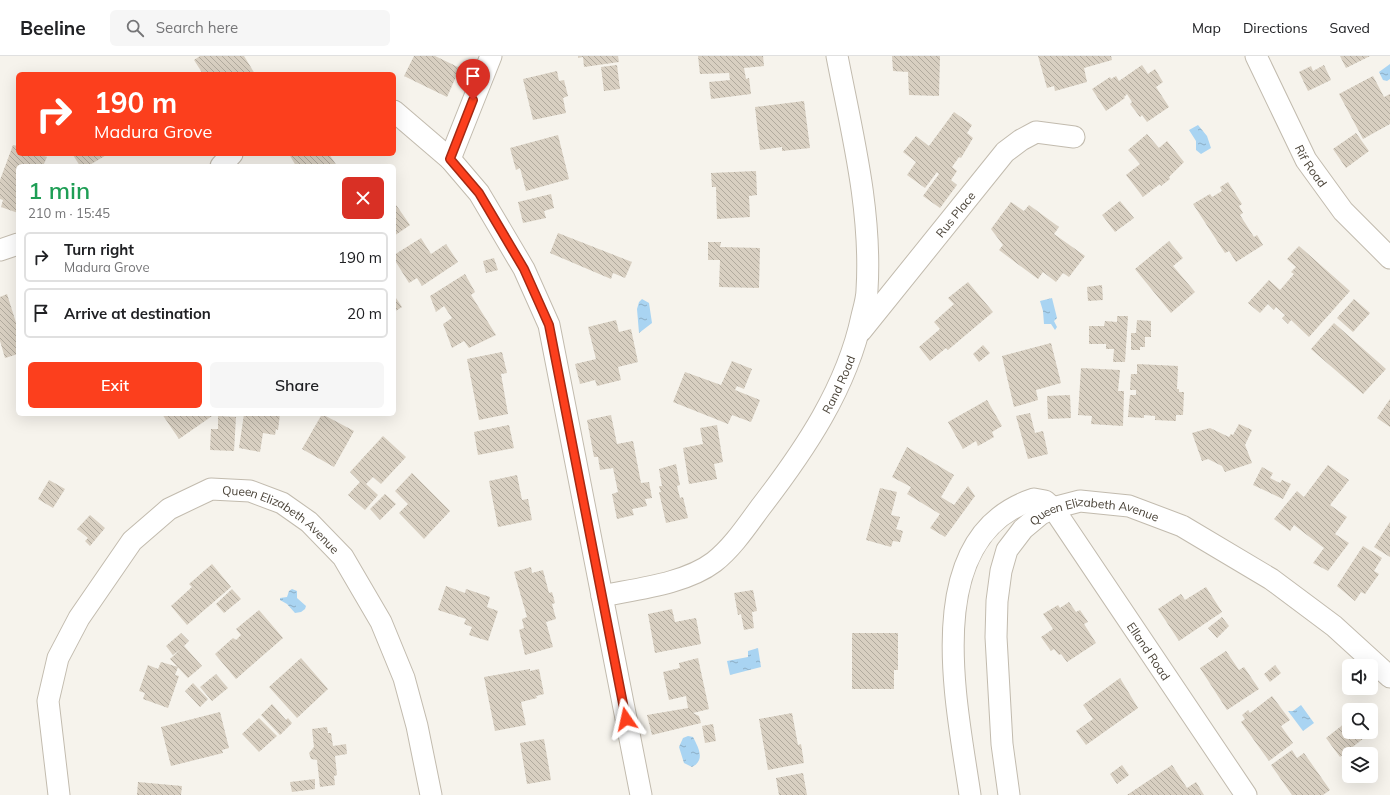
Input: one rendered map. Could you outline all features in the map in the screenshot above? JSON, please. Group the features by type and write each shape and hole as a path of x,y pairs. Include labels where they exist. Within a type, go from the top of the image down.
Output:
{"street":[{"path":"450,159 491,56"},
{"name":"Rand Road","path":"602,596 677,580 714,562 734,541 776,487 831,402 844,375 858,335 867,291 867,224 863,190 837,56"},
{"name":"Rif Road","path":"1256,56 1306,160 1343,211 1390,258"},
{"path":"396,113 450,159 479,193 524,269 549,325 641,795"},
{"name":"Rus Place","path":"858,335 1005,152 1021,140 1036,132 1074,137"},
{"path":"223,164 230,156"},
{"path":"0,250 16,245"},
{"name":"Queen Elizabeth Avenue","path":"59,795 48,701 58,658 79,618 132,541 169,509 211,489 250,491 282,503 309,522 343,557 381,622 404,678 417,726 430,795"},
{"path":"970,795 954,681 954,619 960,585 966,563 986,529 1002,515 1034,499 1041,500 1053,508"},
{"name":"Queen Elizabeth Avenue","path":"1009,795 1002,736 996,637 996,601 1001,571 1008,550 1023,529 1041,514 1053,508 1080,501 1129,506 1182,526 1271,579 1334,626 1390,677"},
{"name":"Elland Road","path":"1053,508 1246,795"}],"water":[{"path":"1390,64 1390,79 1387,81 1383,80 1379,72"},
{"path":"1198,125 1207,136 1211,148 1201,154 1196,150 1196,141 1189,130"},
{"path":"1052,298 1057,318 1054,321 1057,327 1055,330 1051,324 1044,324 1043,311 1040,301"},
{"path":"642,299 649,303 652,323 639,333 637,309 639,302"},
{"path":"292,589 297,591 297,598 306,606 301,612 295,613 287,604 280,600 280,598 287,597 289,591"},
{"path":"758,648 761,667 730,675 727,661 748,657 748,651"},
{"path":"1301,705 1314,723 1303,731 1288,711 1293,711"},
{"path":"688,736 693,737 700,753 699,761 692,767 684,763 679,747 683,738"}],"building":[{"path":"200,56 244,56 254,72 202,72 194,60"},
{"path":"414,56 435,56 460,68 447,97 404,76"},
{"path":"578,56 618,56 619,62 584,67 583,57 578,58"},
{"path":"698,56 763,56 764,66 744,68 746,79 749,78 751,94 711,99 709,82 730,80 729,73 700,74"},
{"path":"892,56 940,56 939,96 909,95 908,72 893,71"},
{"path":"1038,56 1111,56 1112,60 1084,68 1087,82 1055,91 1054,86 1047,88"},
{"path":"1340,56 1370,56 1346,68"},
{"path":"617,65 620,89 604,91 601,67"},
{"path":"1142,65 1148,74 1155,69 1163,82 1156,87 1169,107 1147,122 1142,115 1140,117 1130,104 1132,102 1127,94 1124,97 1125,98 1106,111 1092,89 1110,77 1111,79 1116,76 1119,81"},
{"path":"1324,65 1331,80 1308,91 1299,72 1311,66 1313,71"},
{"path":"557,71 559,81 564,80 568,96 563,98 566,113 533,120 523,79"},
{"path":"1373,76 1384,97 1390,94 1390,124 1363,139 1339,94"},
{"path":"804,101 810,148 782,151 782,147 760,150 755,107"},
{"path":"954,112 972,125 967,133 973,138 961,158 959,157 952,167 957,171 951,180 957,185 940,208 923,196 939,174 937,172 925,188 907,175 916,162 903,152 916,136 929,146"},
{"path":"1356,133 1369,151 1346,168 1333,149"},
{"path":"1147,134 1159,148 1167,141 1184,162 1169,177 1170,179 1161,186 1160,184 1143,197 1126,175 1140,164 1128,150"},
{"path":"558,135 569,179 526,191 520,168 516,170 510,148"},
{"path":"13,145 16,146 16,156 47,157 44,164 16,164 16,212 1,207 3,200 0,199 0,180"},
{"path":"74,156 105,156 91,164 79,164"},
{"path":"290,156 330,156 336,164 295,164"},
{"path":"756,171 757,195 749,196 750,217 717,219 716,187 712,187 711,173"},
{"path":"1228,182 1242,204 1239,206 1243,213 1240,215 1254,237 1257,235 1263,245 1236,262 1229,251 1225,253 1193,204 1210,194 1212,197 1222,191 1220,187"},
{"path":"551,194 554,208 544,211 546,218 523,223 518,202"},
{"path":"1120,201 1134,218 1115,232 1102,215"},
{"path":"1011,202 1024,211 1029,205 1059,227 1054,234 1085,256 1069,277 1063,273 1056,282 1043,272 1038,279 999,250 1003,245 991,229"},
{"path":"396,205 410,225 396,235"},
{"path":"558,233 632,262 625,278 613,273 611,279 550,253"},
{"path":"421,238 431,254 446,244 458,262 422,286 417,278 409,283 396,262 396,254"},
{"path":"1169,241 1183,258 1173,266 1195,292 1171,313 1135,269"},
{"path":"708,242 721,242 720,247 760,248 759,288 719,287 720,260 708,260"},
{"path":"1299,246 1350,291 1309,337 1291,320 1288,324 1282,318 1285,315 1276,307 1274,310 1268,304 1260,313 1248,303 1269,280 1280,290 1294,274 1291,272 1296,267 1287,259"},
{"path":"494,258 498,270 486,273 483,261"},
{"path":"465,274 475,292 471,295 496,335 469,348 464,341 452,348 443,324 452,318 444,306 436,312 430,296"},
{"path":"968,282 993,312 948,350 946,348 930,361 919,347 940,329 934,322 954,304 948,298"},
{"path":"1102,285 1103,300 1088,301 1087,287"},
{"path":"7,294 16,323 16,355 5,358 0,341 0,297"},
{"path":"396,298 402,307 396,311"},
{"path":"1354,299 1370,313 1353,332 1337,318"},
{"path":"1117,316 1128,316 1125,362 1113,362 1114,349 1106,349 1106,344 1089,344 1089,326 1104,326 1105,321 1117,322"},
{"path":"616,320 619,332 631,329 638,362 618,367 621,380 597,386 595,380 580,384 575,364 596,359 588,327"},
{"path":"1137,320 1151,321 1151,337 1145,337 1145,347 1140,347 1140,350 1131,350 1131,333 1136,333"},
{"path":"1334,323 1386,369 1363,394 1311,349"},
{"path":"1051,343 1061,383 1036,390 1038,400 1014,407 1002,356"},
{"path":"983,345 990,353 979,362 973,354"},
{"path":"502,352 507,373 501,374 508,414 479,420 467,359"},
{"path":"732,361 752,369 744,389 737,386 735,390 760,400 751,422 732,415 728,424 673,402 685,372 721,385"},
{"path":"1137,364 1178,366 1177,389 1179,389 1179,392 1184,392 1183,415 1176,415 1176,421 1155,420 1155,416 1144,415 1144,418 1128,417 1130,395 1136,395 1136,390 1130,390 1131,374 1137,374"},
{"path":"1081,368 1120,370 1118,391 1124,391 1123,426 1091,424 1092,416 1078,415"},
{"path":"1070,395 1071,418 1048,419 1047,396"},
{"path":"1390,399 1390,427 1377,418"},
{"path":"987,400 1002,426 992,432 994,437 978,446 976,441 963,449 948,422"},
{"path":"1030,413 1035,433 1043,431 1048,454 1028,459 1016,416"},
{"path":"611,415 617,444 633,441 641,483 649,482 652,498 645,499 647,506 632,509 634,515 617,519 612,494 618,492 613,468 600,470 598,457 594,457 587,420"},
{"path":"163,416 212,416 179,439"},
{"path":"218,416 236,417 234,451 210,450 211,429 218,429"},
{"path":"244,416 280,416 278,430 276,429 275,435 263,433 260,452 239,448"},
{"path":"321,416 326,416 354,431 334,467 302,449"},
{"path":"1239,424 1252,430 1245,445 1252,463 1225,472 1222,466 1208,459 1202,461 1192,433 1210,428 1229,437 1231,434 1233,435"},
{"path":"509,425 514,448 478,455 474,432"},
{"path":"717,425 723,462 714,464 717,479 689,484 683,448 703,444 700,428"},
{"path":"383,436 406,457 381,484 373,477 366,484 378,495 365,510 348,495 360,482 350,472"},
{"path":"907,447 954,475 941,497 954,505 968,486 975,496 945,537 930,528 940,514 907,494 911,487 892,477"},
{"path":"676,464 680,485 677,486 680,498 683,497 688,518 666,523 659,492 661,492 659,486 662,486 659,469"},
{"path":"1328,465 1349,480 1330,505 1347,517 1335,534 1349,543 1328,571 1313,563 1324,548 1294,525 1290,531 1274,519 1297,491 1304,497"},
{"path":"1262,467 1273,473 1270,478 1280,483 1282,480 1291,484 1283,499 1253,485"},
{"path":"412,473 450,511 424,539 399,513 408,504 395,491"},
{"path":"517,475 522,500 528,499 532,520 498,527 489,481"},
{"path":"49,480 65,489 53,508 38,499"},
{"path":"880,488 897,492 891,515 900,517 896,529 903,531 900,542 893,541 891,547 866,540"},
{"path":"385,494 396,504 380,520 370,509"},
{"path":"90,515 105,528 90,546 85,541 88,538 77,529"},
{"path":"1390,522 1390,557 1374,547"},
{"path":"1363,546 1382,558 1374,571 1379,574 1365,594 1361,592 1355,601 1337,586"},
{"path":"212,564 231,587 187,625 171,606 192,587 189,584"},
{"path":"531,567 532,573 543,570 549,593 552,592 555,603 552,604 556,619 546,622 553,647 525,655 519,630 524,628 522,619 527,617 514,572"},
{"path":"446,586 465,593 466,589 490,597 487,607 498,611 488,641 469,635 472,627 464,624 466,619 438,610"},
{"path":"1206,587 1222,612 1179,641 1158,609 1181,594 1185,600"},
{"path":"232,589 241,599 224,613 216,604"},
{"path":"753,590 757,611 752,612 754,628 744,630 741,614 738,615 734,593"},
{"path":"1069,602 1076,612 1080,610 1088,622 1084,624 1096,643 1067,662 1061,654 1059,655 1054,649 1051,651 1041,637 1053,629 1043,614 1058,605 1060,608"},
{"path":"672,609 675,622 696,618 701,644 655,653 648,614"},
{"path":"259,610 283,638 236,679 215,654 233,638 236,640 241,635 236,629"},
{"path":"1222,617 1229,626 1217,638 1208,628"},
{"path":"181,633 189,641 184,646 202,666 188,678 170,659 181,649 173,655 166,646"},
{"path":"852,633 898,633 898,670 894,670 894,689 852,689"},
{"path":"1226,651 1239,670 1244,667 1259,689 1227,710 1200,668"},
{"path":"301,658 328,689 297,718 269,687"},
{"path":"698,658 709,709 693,713 699,716 701,723 652,735 647,715 688,708 686,696 669,700 663,672 680,668 679,663"},
{"path":"161,662 178,667 175,675 179,676 168,708 143,699 145,693 139,691 148,665 158,669"},
{"path":"1275,665 1281,673 1270,682 1264,674"},
{"path":"530,669 530,671 539,669 544,694 536,696 537,698 521,702 526,725 495,731 484,677"},
{"path":"216,674 228,688 212,701 200,687"},
{"path":"1120,678 1138,708 1086,745 1076,731 1093,719 1083,705"},
{"path":"193,683 208,699 200,707 185,691"},
{"path":"1272,696 1290,720 1281,726 1293,743 1269,761 1241,722 1245,719 1242,715 1248,710 1250,713"},
{"path":"272,704 286,720 288,718 292,723 280,735 261,715"},
{"path":"220,712 229,748 222,750 223,753 171,766 161,727"},
{"path":"792,713 798,745 801,744 804,763 768,770 759,719"},
{"path":"259,718 277,736 259,752 242,734"},
{"path":"713,724 716,741 705,743 702,726"},
{"path":"1342,725 1342,739 1363,739 1353,747 1342,747 1342,755 1340,757 1326,738"},
{"path":"327,727 328,733 331,733 333,746 346,744 347,754 335,756 337,775 334,776 335,785 320,787 317,760 311,759 309,753 314,747 312,729"},
{"path":"544,739 551,780 527,784 520,743"},
{"path":"1292,750 1297,758 1304,753 1330,790 1323,795 1292,795 1271,765"},
{"path":"1122,765 1129,775 1117,784 1110,774"},
{"path":"1172,765 1187,788 1196,782 1204,795 1127,795"},
{"path":"803,773 807,795 779,795 776,778"},
{"path":"315,779 315,789 292,792 290,782"},
{"path":"138,782 182,786 181,795 137,795"}],"route":[{"path":"473,100 450,159 479,193 524,269 549,325 626,719"}]}
